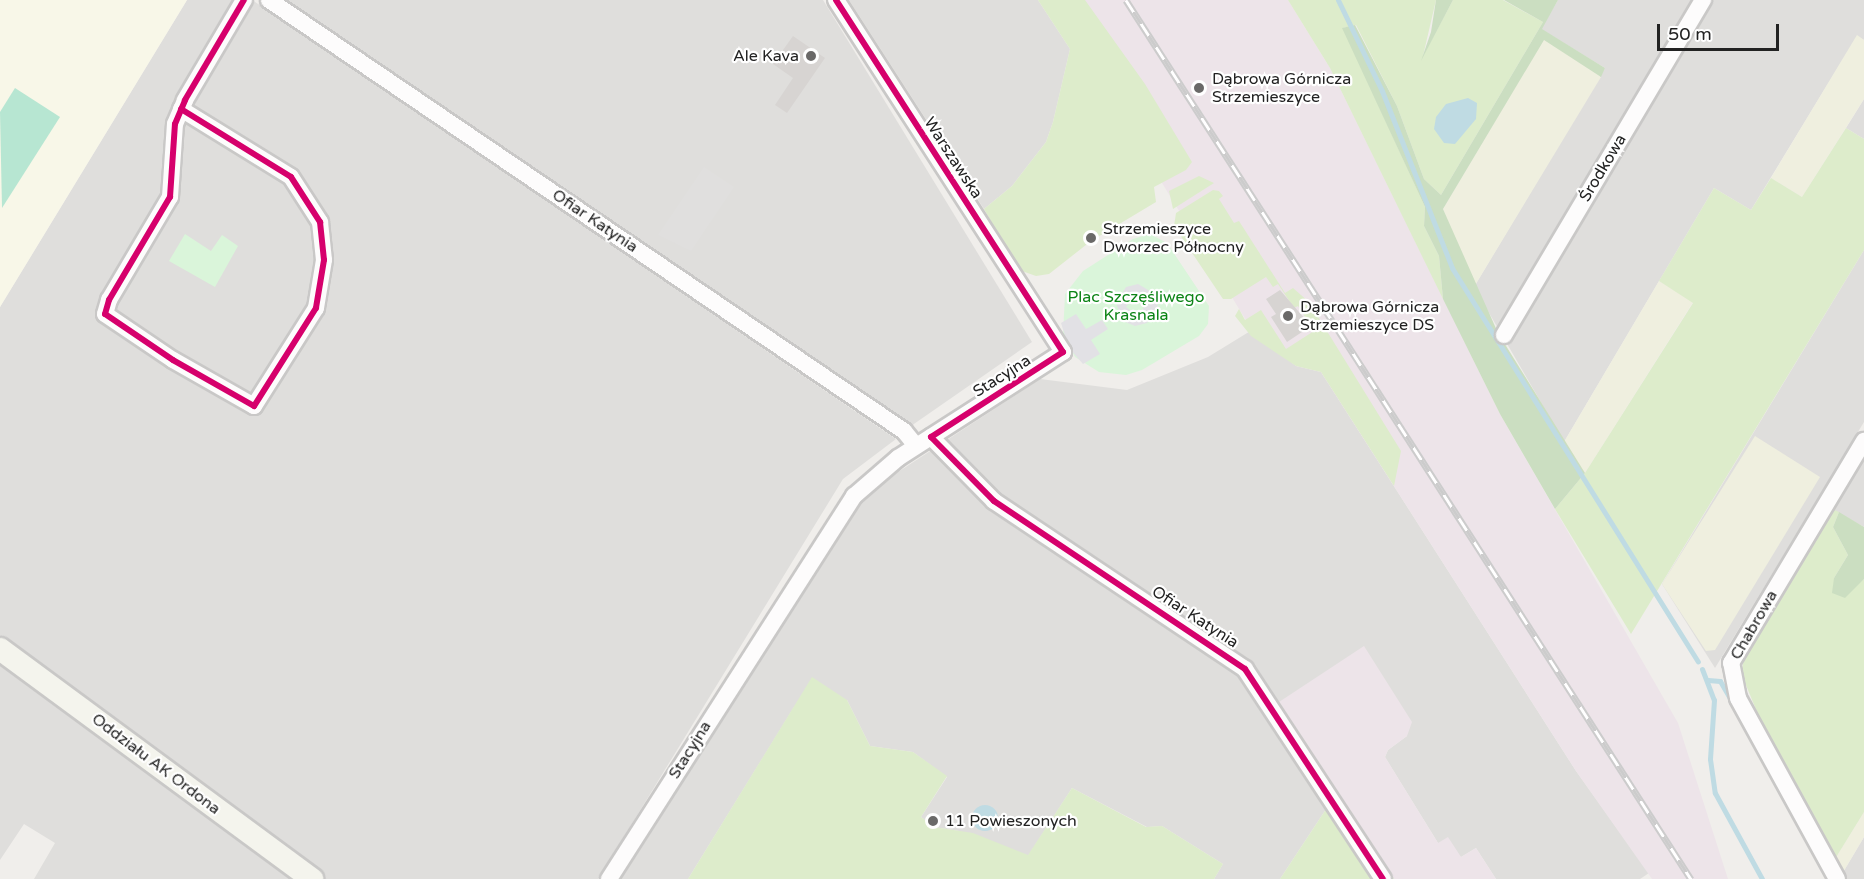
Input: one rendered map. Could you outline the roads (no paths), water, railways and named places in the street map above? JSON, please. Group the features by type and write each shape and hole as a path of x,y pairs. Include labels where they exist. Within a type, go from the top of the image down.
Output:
{"street":[{"path":"181,109 291,177 321,222 324,260 316,308 254,406 113,324 105,314 109,300 170,197 175,171 175,124 181,109 244,0"},
{"name":"Ofiar Katynia","path":"269,0 895,425 916,446"},
{"name":"Warszawska","path":"836,0 1049,329"},
{"name":"Środkowa","path":"1504,335 1703,0"},
{"name":"Stacyjna","path":"609,879 834,523 868,482 916,446 1064,352 1049,329"},
{"name":"Ofiar Katynia","path":"931,437 994,501 1240,664 1383,879"},
{"name":"Chabrowa","path":"1837,879 1738,698 1731,663 1864,441"},
{"name":"Oddziału AK Ordona","path":"0,649 312,879"}],"water":[{"path":"1468,98 1477,103 1476,119 1455,144 1444,143 1434,129 1436,117 1446,104"},
{"path":"985,805 994,809 998,818 994,827 985,831 976,827 972,818 976,809"}],"waterway":[{"path":"1338,0 1382,91 1452,268 1698,662"},
{"path":"1702,669 1714,700 1710,759 1715,793 1762,879"},
{"path":"1708,680 1720,681 1732,702"}],"railway":[{"path":"1126,0 1691,879"}],"place":[{"name":"Ale Kava","path":"811,56"},
{"name":"Dąbrowa Górnicza Strzemieszyce","path":"1199,88"},
{"name":"Strzemieszyce Dworzec Północny","path":"1091,238"},
{"name":"Dąbrowa Górnicza Strzemieszyce DS","path":"1288,316"},
{"name":"11 Powieszonych","path":"933,821"}],"park label":[{"name":"Plac Szczęśliwego Krasnala","path":"1136,306"}]}
